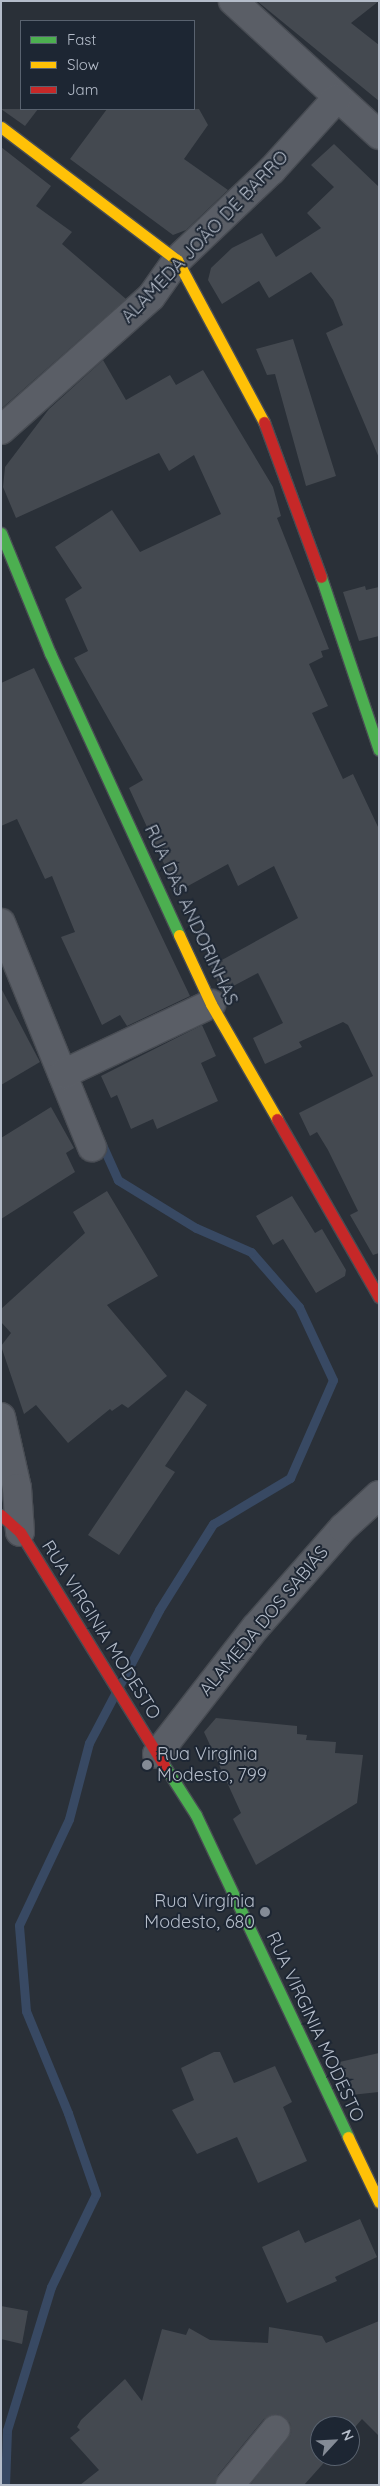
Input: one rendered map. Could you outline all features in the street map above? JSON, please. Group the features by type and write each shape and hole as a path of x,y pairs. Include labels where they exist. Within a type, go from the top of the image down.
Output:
{"street":[{"path":"233,1 379,135"},
{"name":"ALAMEDA JOÃO DE BARRO","path":"1,430 151,297 177,260 272,170 337,98"},
{"path":"1,127 177,260 264,421 297,505 379,750"},
{"name":"RUA DAS ANDORINHAS","path":"1,533 50,653 212,1004 379,1297"},
{"path":"1,923 92,1147"},
{"path":"63,1074 212,1004"},
{"path":"1,1417 17,1488 11,1524"},
{"name":"ALAMEDA DOS SABIÁS","path":"157,1754 256,1626 343,1528 379,1495"},
{"name":"RUA VIRGINIA MODESTO","path":"11,1524 157,1754 214,1849 294,2028 379,2202"},
{"path":"230,2485 276,2429"}],"building":[{"path":"257,1 379,1 351,23 379,45 379,101"},
{"path":"1,109 37,110 25,126"},
{"path":"199,109 208,125 184,159 228,190 186,230 173,235 70,159 106,110"},
{"path":"334,144 379,187 379,458 326,333 343,325 333,300 311,272 269,298 259,281 222,304 208,280 211,268 232,248 262,233 276,257 321,228 307,213 334,187 311,165"},
{"path":"1,147 51,186 36,206 72,232 62,244 126,299 1,409"},
{"path":"293,339 336,476 306,486 275,374 267,375 256,349"},
{"path":"103,360 126,400 170,375 176,385 203,370 273,487 281,516 277,518 329,649 321,651 323,657 309,664 328,706 312,713 343,779 353,774 379,829 379,1253 373,1255 350,1215 358,1211 328,1150 317,1132 310,1136 299,1113 373,1076 348,1025 343,1022 299,1042 302,1047 265,1064 253,1038 283,1023 258,973 222,992 211,966 298,918 274,866 238,886 228,864 177,892 129,788 143,780 74,658 88,651 65,599 82,588 55,547 112,510 140,552 221,514 194,455 169,471 159,453 16,518 3,487 5,467 49,409"},
{"path":"365,586 366,590 379,587 379,636 359,641 343,592"},
{"path":"34,668 190,996 127,1026 120,1015 102,1025 61,937 75,932 52,876 45,879 17,819 1,826 1,683"},
{"path":"1,988 40,1062 1,1085"},
{"path":"202,1025 216,1056 201,1063 218,1101 157,1129 153,1119 131,1129 117,1095 111,1098 101,1076"},
{"path":"51,1107 74,1148 66,1153 75,1172 1,1219 1,1138"},
{"path":"107,1191 158,1276 107,1305 167,1376 128,1408 122,1404 112,1411 110,1409 68,1443 36,1405 24,1414 1,1346 11,1333 1,1322 1,1309 85,1233 73,1212"},
{"path":"292,1196 315,1233 322,1229 346,1270 345,1276 316,1293 283,1239 273,1245 256,1216"},
{"path":"186,1390 207,1405 165,1466 175,1472 119,1555 88,1535"},
{"path":"216,1718 297,1726 297,1734 307,1735 306,1740 336,1742 335,1753 363,1755 357,1803 256,1865 233,1819 241,1813 204,1732"},
{"path":"214,2052 220,2052 234,2083 275,2066 292,2102 283,2107 307,2161 258,2183 237,2137 197,2154 172,2110 194,2100 181,2068"},
{"path":"379,2053 379,2092 351,2095 335,2063"},
{"path":"360,2219 377,2257 335,2277 337,2281 287,2303 262,2247 299,2230 305,2243"},
{"path":"1,2306 28,2311 22,2344 1,2339"},
{"path":"379,2321 379,2436 362,2419 360,2421 360,2416 310,2416 310,2466 321,2466 304,2485 250,2485 291,2432 290,2423 278,2414 264,2419 218,2475 215,2485 80,2485 99,2470 70,2438 80,2430 77,2427 81,2420 125,2379 142,2401 162,2329 186,2335 189,2328 210,2340 268,2343 269,2327 322,2336 326,2343"}],"waterway":[{"path":"5,2485 7,2430 51,2287 96,2194 68,2113 26,2011 19,1925 69,1819 89,1743 159,1610 213,1524 290,1478 333,1380 299,1307 251,1252 196,1228 118,1180 100,1140"}],"traffic: fast":[{"path":"1,533 50,653 179,935"},
{"path":"321,577 379,750"},
{"path":"164,1765 196,1815 348,2137"}],"traffic: slow":[{"path":"1,127 177,260 264,422"},
{"path":"179,935 211,1004 277,1119"},
{"path":"348,2137 379,2202"}],"traffic: jam":[{"path":"264,422 321,577"},
{"path":"277,1119 379,1297"},
{"path":"1,1515 20,1532 164,1765"}],"place":[{"name":"Rua Virgínia Modesto, 799","path":"147,1765"},
{"name":"Rua Virgínia Modesto, 680","path":"265,1912"}]}
